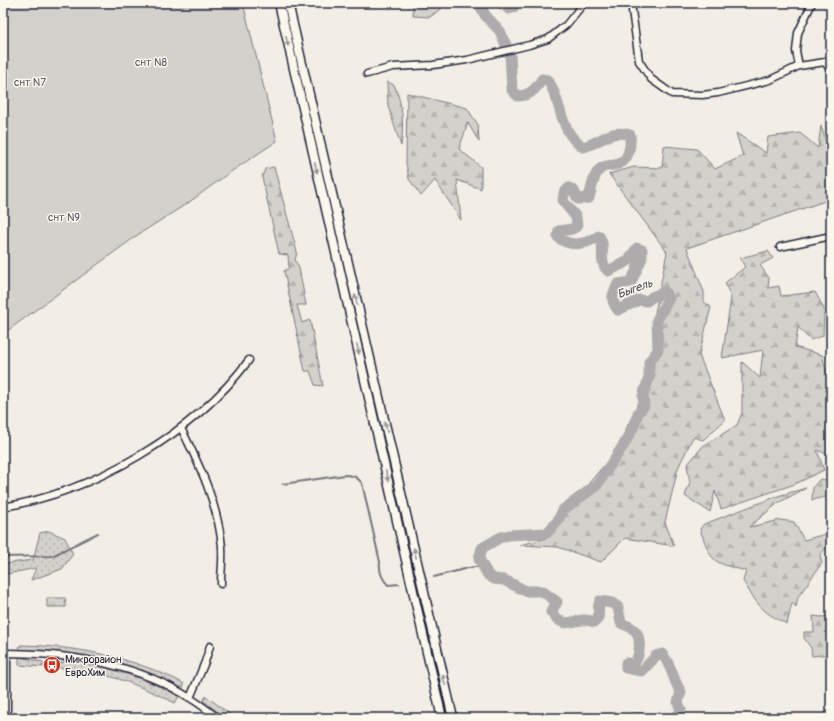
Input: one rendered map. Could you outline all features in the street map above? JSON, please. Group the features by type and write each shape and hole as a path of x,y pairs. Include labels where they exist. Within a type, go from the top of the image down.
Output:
{"highway":[{"path":"279,3 442,718"},
{"path":"288,3 453,718"}],"street":[{"path":"367,74 393,67 433,65 467,60 548,39 566,24 584,3"},
{"path":"631,3 639,61 651,79 672,94 702,95 718,93 770,80 798,66 828,60 831,71"},
{"path":"798,66 796,51 798,33 812,3"},
{"path":"780,247 831,236"},
{"path":"3,507 55,494 99,476 136,457 181,428 238,374 249,360"},
{"path":"181,428 201,469 211,495 222,548 221,584"},
{"path":"190,698 210,646"},
{"path":"7,718 5,653 53,656 97,662 164,684 190,698 218,718"}],"green space":[{"path":"3,3 243,3 277,141 188,203 139,234 3,334"},
{"path":"413,3 448,3 430,17 413,16"},
{"path":"387,82 394,85 401,107 401,146 388,106"},
{"path":"407,93 467,108 478,125 479,142 468,123 459,149 481,167 481,189 457,180 461,220 435,180 421,196 409,179 406,163"},
{"path":"821,126 831,157 831,199 687,248 704,292 704,302 711,307 699,355 725,420 703,440 693,437 678,468 665,522 674,546 625,538 601,562 558,547 520,545 547,538 562,515 616,451 645,388 656,343 654,318 667,252 609,174 634,167 662,168 664,146 697,149 715,169 743,156 736,133 766,153 768,137 800,133 818,148"},
{"path":"274,167 297,252 295,260 299,268 306,305 297,305 302,323 310,320 323,386 315,385 310,371 305,371 284,271 289,268 288,255 279,254 262,177 265,169"},
{"path":"768,251 773,258 760,265 769,278 768,288 779,286 781,296 815,292 824,309 823,336 810,340 798,327 795,347 822,355 829,382 826,395 831,402 831,456 817,450 824,470 795,484 721,509 715,491 710,512 685,496 690,482 687,465 703,446 737,425 742,413 742,362 760,378 763,350 722,358 731,298 725,283 745,267 740,258"},
{"path":"820,479 831,481 831,497 812,500 813,487"},
{"path":"806,488 778,503 749,527 781,520 794,522 804,540 829,533 831,523 831,542 820,555 822,563 798,597 796,607 792,603 787,624 765,611 756,602 743,581 746,571 719,563 714,559 707,549 700,529 704,524 778,496"},
{"path":"49,531 65,538 73,554 62,569 31,580 36,568 7,574 3,564 33,560 40,533"},
{"path":"47,598 65,598 66,607 47,607"},
{"path":"813,616 831,616 831,654 812,656 811,648 804,638 804,632 814,632"},
{"path":"20,645 83,651 124,660 164,674 183,683 184,686 182,689 122,665 103,660 63,653 19,650"},
{"path":"19,657 43,662 43,667 19,665"},
{"path":"78,661 130,675 155,684 179,696 175,703 119,679 89,671 59,668 59,663"},
{"path":"206,696 235,718 226,718 203,701"}],"waterway":[{"name":"Быгель","path":"481,3 480,5 485,15 500,31 506,45"},
{"name":"Быгель","path":"501,3 509,9 513,8 513,3"},
{"name":"Быгель","path":"510,54 512,90 518,96 526,95 532,91 542,79 548,80 553,89 569,133 575,141 583,147 617,133 630,135 630,144 626,158 620,164 605,166 598,171 594,178 589,198 578,199 574,191 569,188 564,193 563,201 576,217 577,226 572,229 559,231 558,237 568,243 578,244 599,236 602,245 603,263 608,271 628,261 637,248 642,250 642,258 631,282 618,284 614,291 613,300 618,310 639,300 647,301 652,297 665,292 669,298 657,320 658,350 649,362 649,378 643,396 644,406 638,413 634,426 625,443 597,485 563,510 557,522 547,533 509,535 501,537 482,548 479,559 488,575 494,579 504,580 526,591 542,591 557,602 551,612 562,622 566,623 581,620 594,622 598,618 598,607 600,601 612,603 618,607 621,623 633,629 636,632 639,641 639,651 636,661 633,664 626,663 626,668 642,671 656,656 662,654 666,659 681,692 678,702 681,710 676,718"},
{"path":"283,484 345,475 353,476 358,479 362,483 380,562 381,575 388,585 399,584"},
{"path":"3,557 52,556 98,533"},
{"path":"434,577 482,566"},
{"name":"Быгель","path":"635,718 640,718"}],"place":[{"name":"Микрорайон ЕвроХим","path":"52,665"}],"park label":[{"name":"снт N8","path":"151,62"},
{"name":"снт N7","path":"30,82"},
{"name":"снт N9","path":"64,217"}]}
